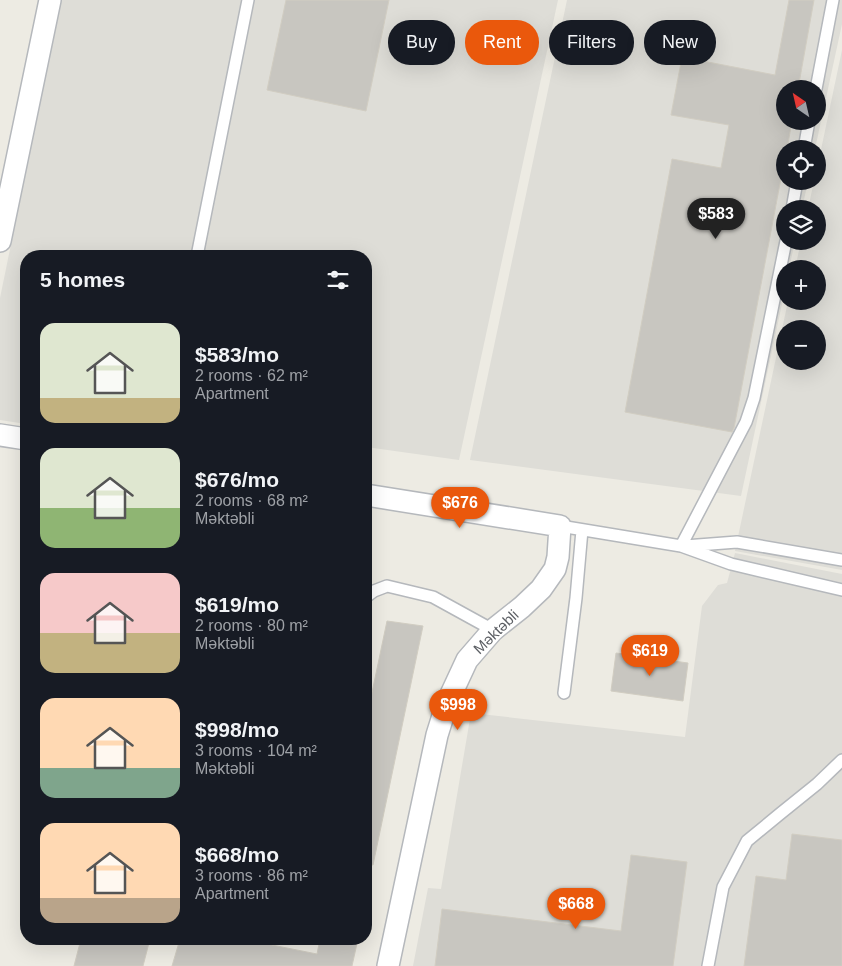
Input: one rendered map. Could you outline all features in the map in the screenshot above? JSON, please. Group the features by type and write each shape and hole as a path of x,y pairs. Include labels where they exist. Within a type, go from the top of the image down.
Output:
{"street":[{"path":"0,242 50,0"},
{"path":"0,435 20,438"},
{"path":"372,496 560,526"},
{"name":"Məktəbli","path":"388,966 437,735 447,703 467,660 493,630 542,589 555,569 558,557 560,526"}],"lane":[{"path":"198,250 248,0"},
{"path":"818,80 833,0"},
{"path":"681,546 746,422 754,398 784,250"},
{"path":"560,526 681,546 731,564 842,590"},
{"path":"564,693 576,598 582,530"},
{"path":"681,546 737,542 842,560"},
{"path":"372,592 387,586 433,597 493,630"},
{"path":"708,966 723,887 748,841 817,784 842,760"}],"shaded area":[{"path":"61,0 558,0 554,20 549,20 549,42 459,460 372,448 372,250 20,250 20,423 0,420 0,298"},
{"path":"567,0 842,0 842,24 826,98 826,80 776,80 776,130 819,130 817,140 776,140 776,190 806,190 804,200 776,200 776,250 793,250 791,260 776,260 776,310 781,310 779,320 776,320 776,332 741,496 470,460 553,65 634,65 634,20 563,20"},
{"path":"842,50 842,570 735,551 776,358 776,370 826,370 826,320 784,320 786,310 826,310 826,260 797,260 799,250 826,250 826,200 810,200 812,190 826,190 826,140 823,140"},
{"path":"735,553 842,574 842,966 413,966 428,888 441,889 471,713 685,737 702,606 718,585 727,583"}],"building":[{"path":"286,0 389,0 366,111 267,90"},
{"path":"789,0 814,0 800,80 776,80 776,130 790,130 789,140 776,140 776,190 779,190 734,428 732,432 625,412 672,159 721,168 729,125 671,115 680,65 716,64 775,75"},
{"path":"387,621 423,626 373,865 372,865 372,692"},
{"path":"616,653 688,663 683,701 611,691"},
{"path":"792,834 842,840 842,966 744,966 756,876 786,880"},
{"path":"631,855 687,862 673,966 435,966 442,909 621,931"},
{"path":"79,945 148,945 143,966 74,966"},
{"path":"178,945 272,945 317,954 319,945 357,945 352,966 172,966"}]}
